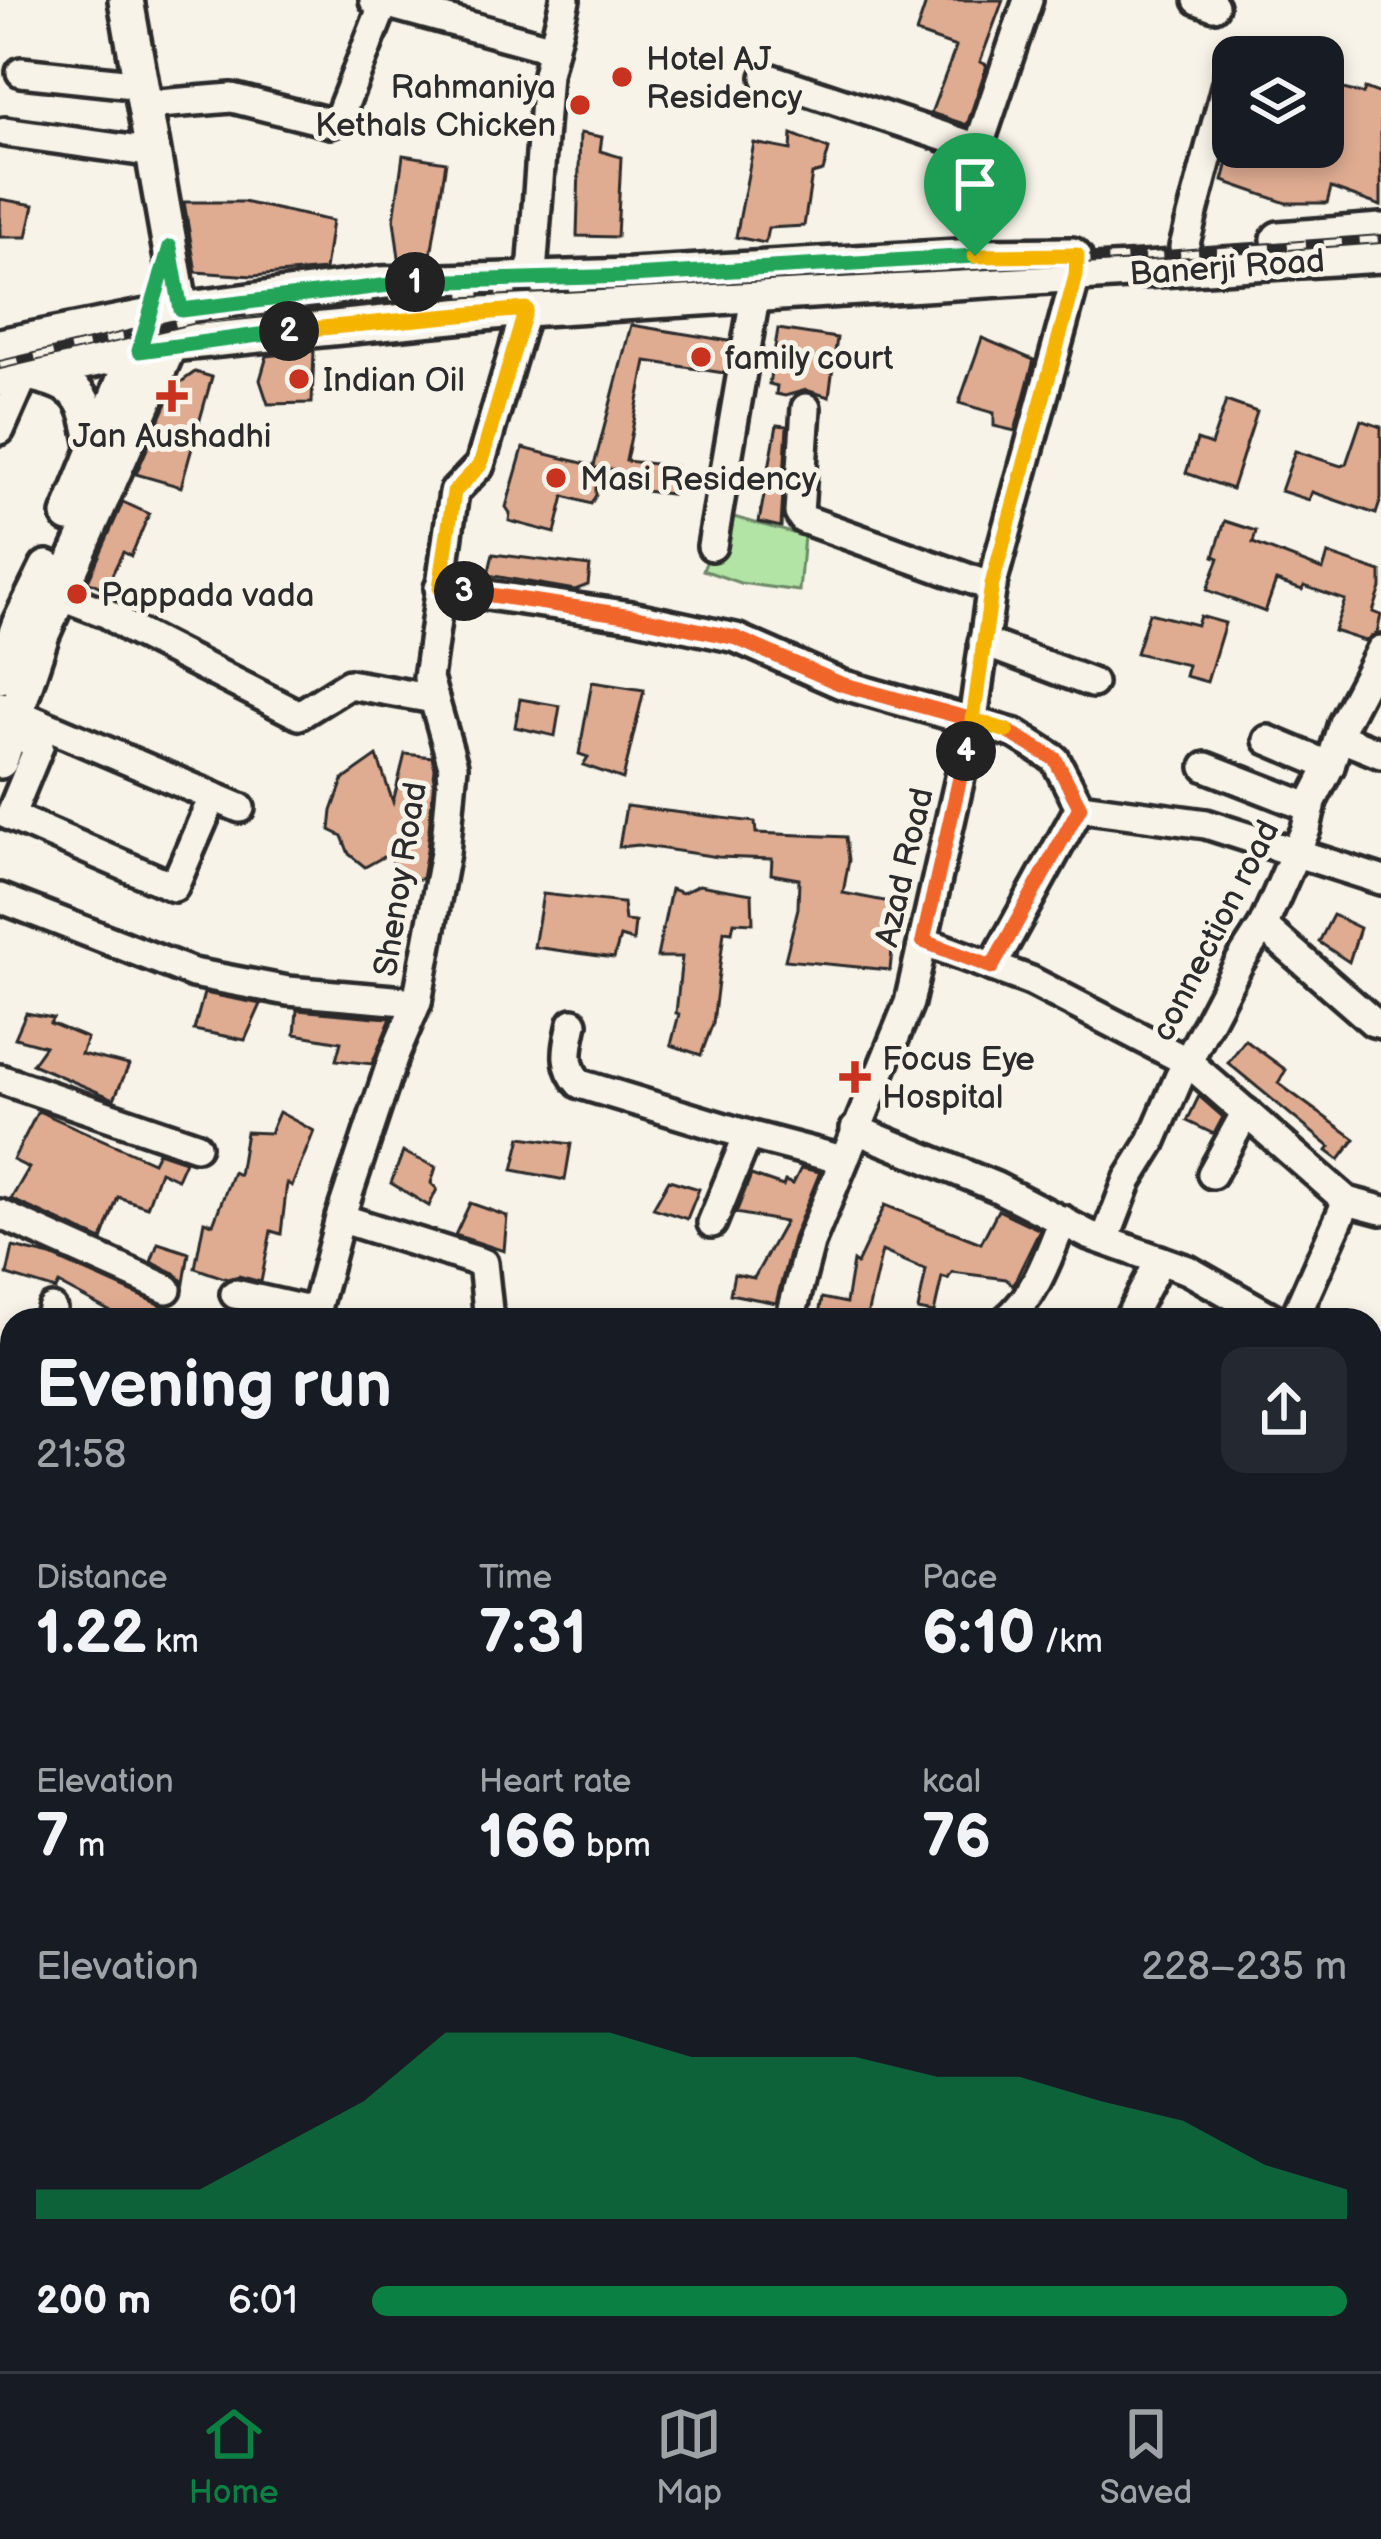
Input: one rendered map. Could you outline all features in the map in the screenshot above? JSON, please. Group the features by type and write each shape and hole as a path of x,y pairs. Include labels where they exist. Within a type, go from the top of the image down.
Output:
{"main road":[{"path":"49,592 97,451 151,338 181,310 126,0"},
{"name":"Banerji Road","path":"0,346 301,330 539,293 975,256 1077,266 1184,247 1381,231"},
{"path":"0,676 20,625 49,592 151,338 170,247"},
{"name":"Banerji Road","path":"181,310 378,284 755,297 1077,266 1381,255"},
{"path":"288,296 301,330"},
{"name":"Banerji Road","path":"12,376 151,338"},
{"path":"12,376 63,380 86,404 97,451"},
{"path":"7,728 20,625"}],"street":[{"name":"Shenoy Road","path":"316,1308 340,1218 417,1002 445,853 452,766 428,677 454,492 480,465 539,293 533,260 547,74 565,0"},
{"path":"975,256 979,148 1028,0"},
{"path":"21,72 144,95 232,98 331,123 338,120 379,2 553,49"},
{"path":"766,77 979,148"},
{"path":"5,132 154,153"},
{"path":"1184,247 1212,140"},
{"name":"Azad Road","path":"793,1308 810,1243 909,1003 973,720 992,587 1077,266"},
{"path":"712,546 755,297"},
{"path":"0,430 12,376"},
{"path":"806,408 799,513 803,519 992,587"},
{"path":"440,588 632,616 736,638 841,684 1016,734 1055,759 1080,807"},
{"path":"49,592 108,614 299,715 349,684 434,699"},
{"path":"983,642 1092,683"},
{"name":"connection road","path":"1105,1240 1128,1180 1151,1143 1239,963 1263,926 1297,853 1339,737 1381,650"},
{"path":"7,728 240,808"},
{"path":"7,728 39,746 10,815 174,887 206,813"},
{"path":"1339,737 1381,754"},
{"path":"1268,740 1330,766"},
{"path":"1206,767 1311,808"},
{"path":"1080,807 1206,824 1381,880"},
{"path":"992,967 1080,807"},
{"path":"0,898 193,973 288,991 417,1002"},
{"path":"1263,926 1381,1024"},
{"path":"923,941 1030,981 1188,1062 1347,1201 1381,1210"},
{"path":"573,1023 566,1057 571,1075 580,1084 843,1160"},
{"path":"0,1079 196,1146"},
{"path":"1212,1174 1246,1112"},
{"path":"855,1129 1105,1240 1188,1270 1239,1308"},
{"path":"712,1223 748,1136"},
{"path":"1299,1308 1347,1201"},
{"path":"0,1214 167,1289"},
{"path":"340,1218 483,1263 488,1308"},
{"path":"1020,1308 1063,1220"},
{"path":"1135,1308 1160,1260"},
{"path":"236,1294 286,1308"}],"green space":[{"path":"726,515 804,536 799,591 740,583 703,570"}],"building":[{"path":"927,0 1003,0 980,62 987,65 967,125 931,113 956,47 916,33"},
{"path":"1365,88 1381,94 1381,206 1331,188 1327,203 1286,203 1223,181 1226,168 1344,168 1344,89 1363,94"},
{"path":"580,133 602,137 600,151 621,157 617,237 577,236"},
{"path":"792,134 829,149 823,171 812,174 804,226 768,228 765,243 736,237 754,143 791,150"},
{"path":"403,155 446,162 430,261 399,258 394,220"},
{"path":"0,199 34,205 27,237 0,237"},
{"path":"184,202 243,202 332,221 325,270 253,276 196,272"},
{"path":"631,325 729,341 724,373 646,361 626,461 675,466 671,494 644,491 645,487 620,470 596,468 596,495 591,504 564,496 555,533 509,521 506,507 523,448 594,466"},
{"path":"778,329 837,338 829,397 806,390 776,394 777,386 769,384"},
{"path":"982,338 1034,360 1015,431 994,426 994,413 959,403"},
{"path":"314,351 312,403 268,404 260,380 267,356"},
{"path":"195,372 212,377 181,487 136,474 174,387"},
{"path":"1226,401 1257,412 1232,489 1186,473 1197,440 1211,445"},
{"path":"1361,420 1381,427 1381,499 1376,514 1312,492 1309,500 1281,491 1295,451 1346,464"},
{"path":"777,425 787,426 781,527 759,522"},
{"path":"123,502 149,514 131,556 123,552 105,589 88,581"},
{"path":"1225,521 1256,531 1253,543 1323,570 1328,554 1381,572 1373,612 1381,615 1377,633 1365,641 1334,631 1345,600 1304,586 1302,590 1276,581 1265,612 1207,590"},
{"path":"493,554 590,566 588,585 575,590 488,575"},
{"path":"1149,613 1197,625 1200,616 1225,623 1207,682 1185,676 1188,665 1136,653"},
{"path":"592,682 644,690 623,779 583,765 588,757 579,754"},
{"path":"520,699 560,706 555,736 515,727"},
{"path":"405,754 432,757 435,768 427,850 422,879 391,880 394,851 365,867 349,854 342,836 330,830 332,811 343,780 377,756 393,802"},
{"path":"626,806 755,822 756,833 846,837 849,860 843,893 895,903 888,916 895,920 890,970 785,960 798,908 799,879 771,874 772,859 619,847"},
{"path":"699,885 752,894 753,923 734,922 732,932 724,931 713,1023 701,1055 671,1045 679,1014 682,957 657,957 671,889 682,893"},
{"path":"543,894 623,903 625,921 635,922 633,941 620,937 614,958 534,947"},
{"path":"1333,915 1360,928 1349,962 1319,942"},
{"path":"204,993 261,1004 245,1040 194,1030"},
{"path":"297,1010 391,1018 372,1064 336,1060 341,1042 295,1034"},
{"path":"26,1013 53,1018 50,1023 87,1038 81,1054 129,1065 114,1099 32,1064 45,1046 15,1038"},
{"path":"1245,1040 1286,1070 1278,1083 1355,1139 1339,1160 1327,1151 1330,1147 1228,1063"},
{"path":"1199,1096 1223,1117 1214,1134 1187,1121"},
{"path":"38,1111 153,1162 158,1152 185,1161 177,1179 160,1171 147,1207 118,1197 102,1240 11,1199 29,1168 13,1160"},
{"path":"279,1112 314,1131 292,1186 287,1183 281,1234 271,1231 261,1282 239,1276 227,1279 195,1268 204,1221 213,1224 233,1172 239,1175 246,1132 270,1133"},
{"path":"521,1137 571,1144 565,1180 513,1170"},
{"path":"403,1152 436,1167 431,1183 437,1189 429,1206 391,1183"},
{"path":"801,1168 820,1172 793,1238 776,1303 730,1294 734,1274 754,1278 785,1222 736,1213 751,1175 783,1186 785,1181 793,1184"},
{"path":"669,1180 699,1189 687,1219 653,1208"},
{"path":"470,1203 507,1216 504,1251 455,1235"},
{"path":"885,1205 981,1243 998,1210 1040,1230 1013,1285 1006,1279 952,1272 948,1279 942,1277 935,1308 918,1308 926,1270 882,1251 869,1308 820,1308 822,1298 846,1303 853,1261 857,1264"},
{"path":"158,1243 189,1253 184,1283 175,1273 151,1262"},
{"path":"13,1247 51,1256 163,1306 104,1308 59,1284 56,1290 7,1275"}],"railway":[{"path":"0,365 196,319 359,299 1138,257 1381,239"}],"place":[{"name":"Hotel AJ Residency","path":"622,77"},
{"name":"Rahmaniya Kethals Chicken","path":"580,105"},
{"name":"family court","path":"701,357"},
{"name":"Indian Oil","path":"299,379"},
{"name":"Jan Aushadhi","path":"172,396"},
{"name":"Masi Residency","path":"556,478"},
{"name":"Pappada vada","path":"77,594"},
{"name":"Focus Eye Hospital","path":"855,1077"}],"route":[{"path":"975,256 631,276 378,284 181,310 170,247 139,351 170,344 526,309 480,465 454,492 440,588 632,616 736,638 841,684 973,720 923,941 992,967 1080,807 1055,759 1016,734 973,720 992,584 1076,276 1077,255 975,256"}]}
